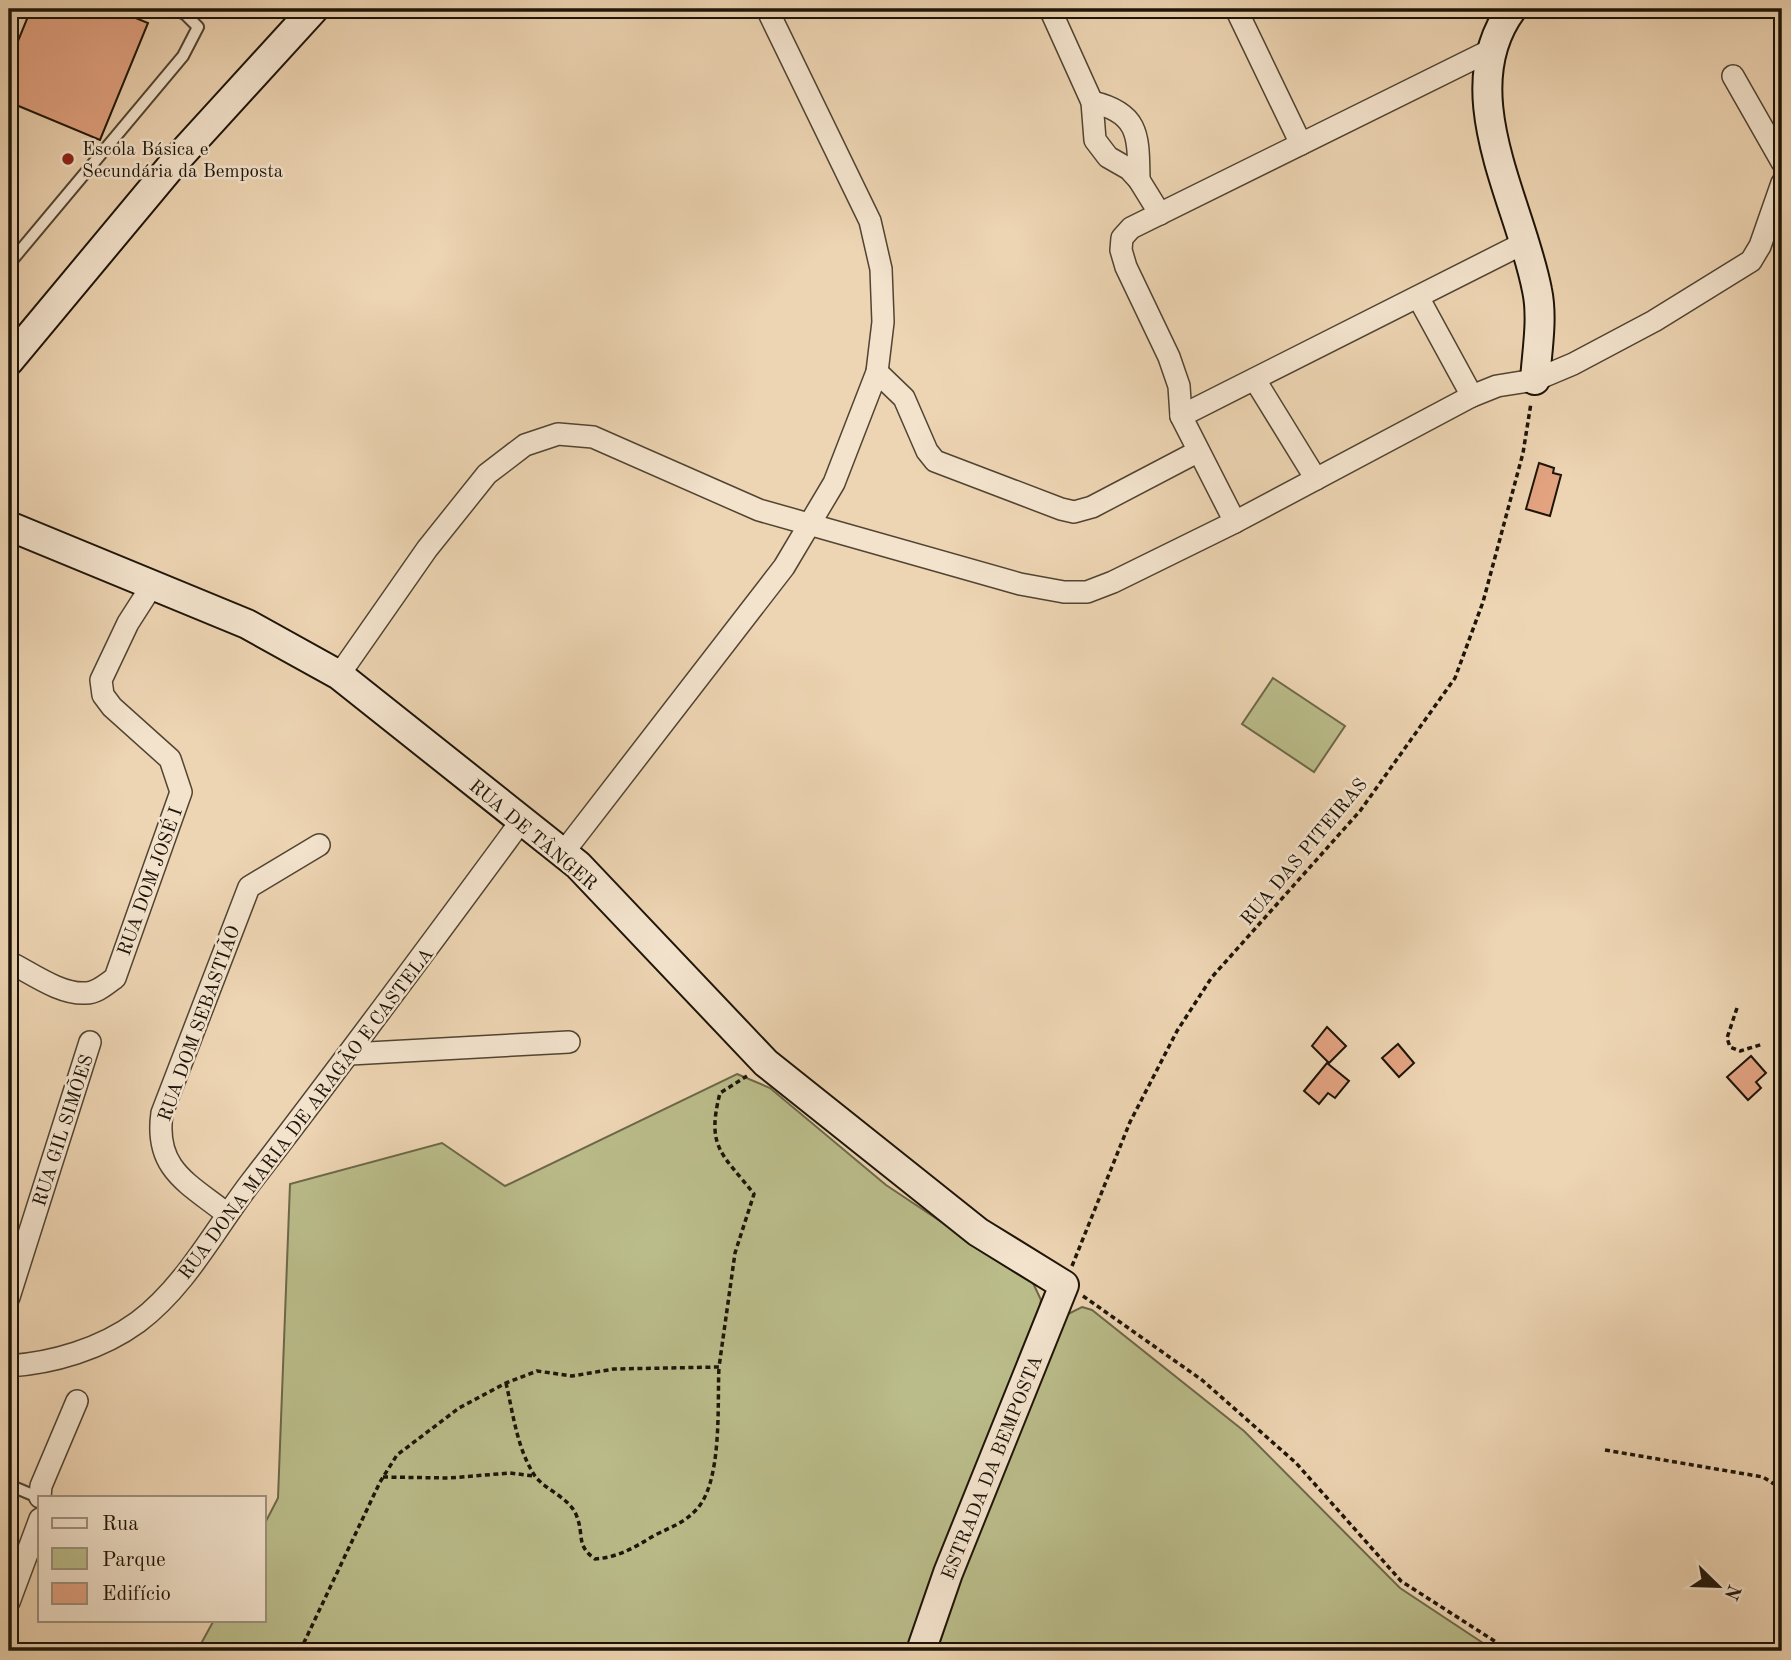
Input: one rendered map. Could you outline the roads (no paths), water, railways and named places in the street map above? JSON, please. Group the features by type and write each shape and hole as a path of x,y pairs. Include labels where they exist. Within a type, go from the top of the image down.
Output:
{"street":[{"path":"9,361 178,158 314,9"},
{"path":"563,853 784,567 812,526 834,483 877,372 883,322 881,269 870,221 768,9"},
{"path":"1050,9 1092,102 1095,139 1108,157 1129,169 1139,180 1160,214"},
{"path":"1236,9 1301,144"},
{"path":"1512,9 1491,50 1485,84 1489,120 1538,291 1535,380"},
{"path":"1235,522 1181,416 1179,386 1169,357 1121,250 1122,238 1131,228 1491,50"},
{"path":"1734,76 1782,162"},
{"path":"1092,102 1114,107 1128,120 1138,138 1139,180"},
{"path":"339,675 427,549 487,474 525,445 558,435 593,437 759,510 812,526 1020,584 1064,592 1087,592 1235,522 1472,396 1497,386 1535,380 1654,321 1751,261 1760,246 1782,183"},
{"path":"1181,416 1524,243"},
{"path":"1418,297 1472,396"},
{"path":"877,372 904,398 934,461 1061,509 1074,512 1092,507 1197,452"},
{"path":"1255,380 1316,479"},
{"name":"RUA DE TÂNGER","path":"9,526 247,624 339,675 578,865 766,1063 978,1232 1064,1285"},
{"name":"RUA DOM JOSÉ I","path":"9,961 65,990 85,993 97,990 115,978 181,792 170,759 112,707 103,695 101,680 128,623 153,584"},
{"name":"RUA DONA MARIA DE ARAGÃO E CASTELA","path":"9,1366 37,1364 92,1348 137,1322 183,1279 227,1214 350,1054 522,820"},
{"name":"RUA DOM SEBASTIÃO","path":"227,1214 172,1170 163,1155 159,1135 162,1114 248,887 319,845"},
{"name":"RUA GIL SIMÕES","path":"9,1297 90,1042"},
{"path":"350,1054 569,1042"},
{"name":"ESTRADA DA BEMPOSTA","path":"921,1651 948,1573 1064,1285"},
{"path":"40,1496 41,1486 77,1401"},
{"path":"9,1602 38,1524"}],"lane":[{"path":"9,264 183,56 198,27 185,14 173,9"},
{"path":"9,1485 38,1497"}],"place":[{"name":"Escola Básica e Secundária da Bemposta","path":"68,159"}]}
